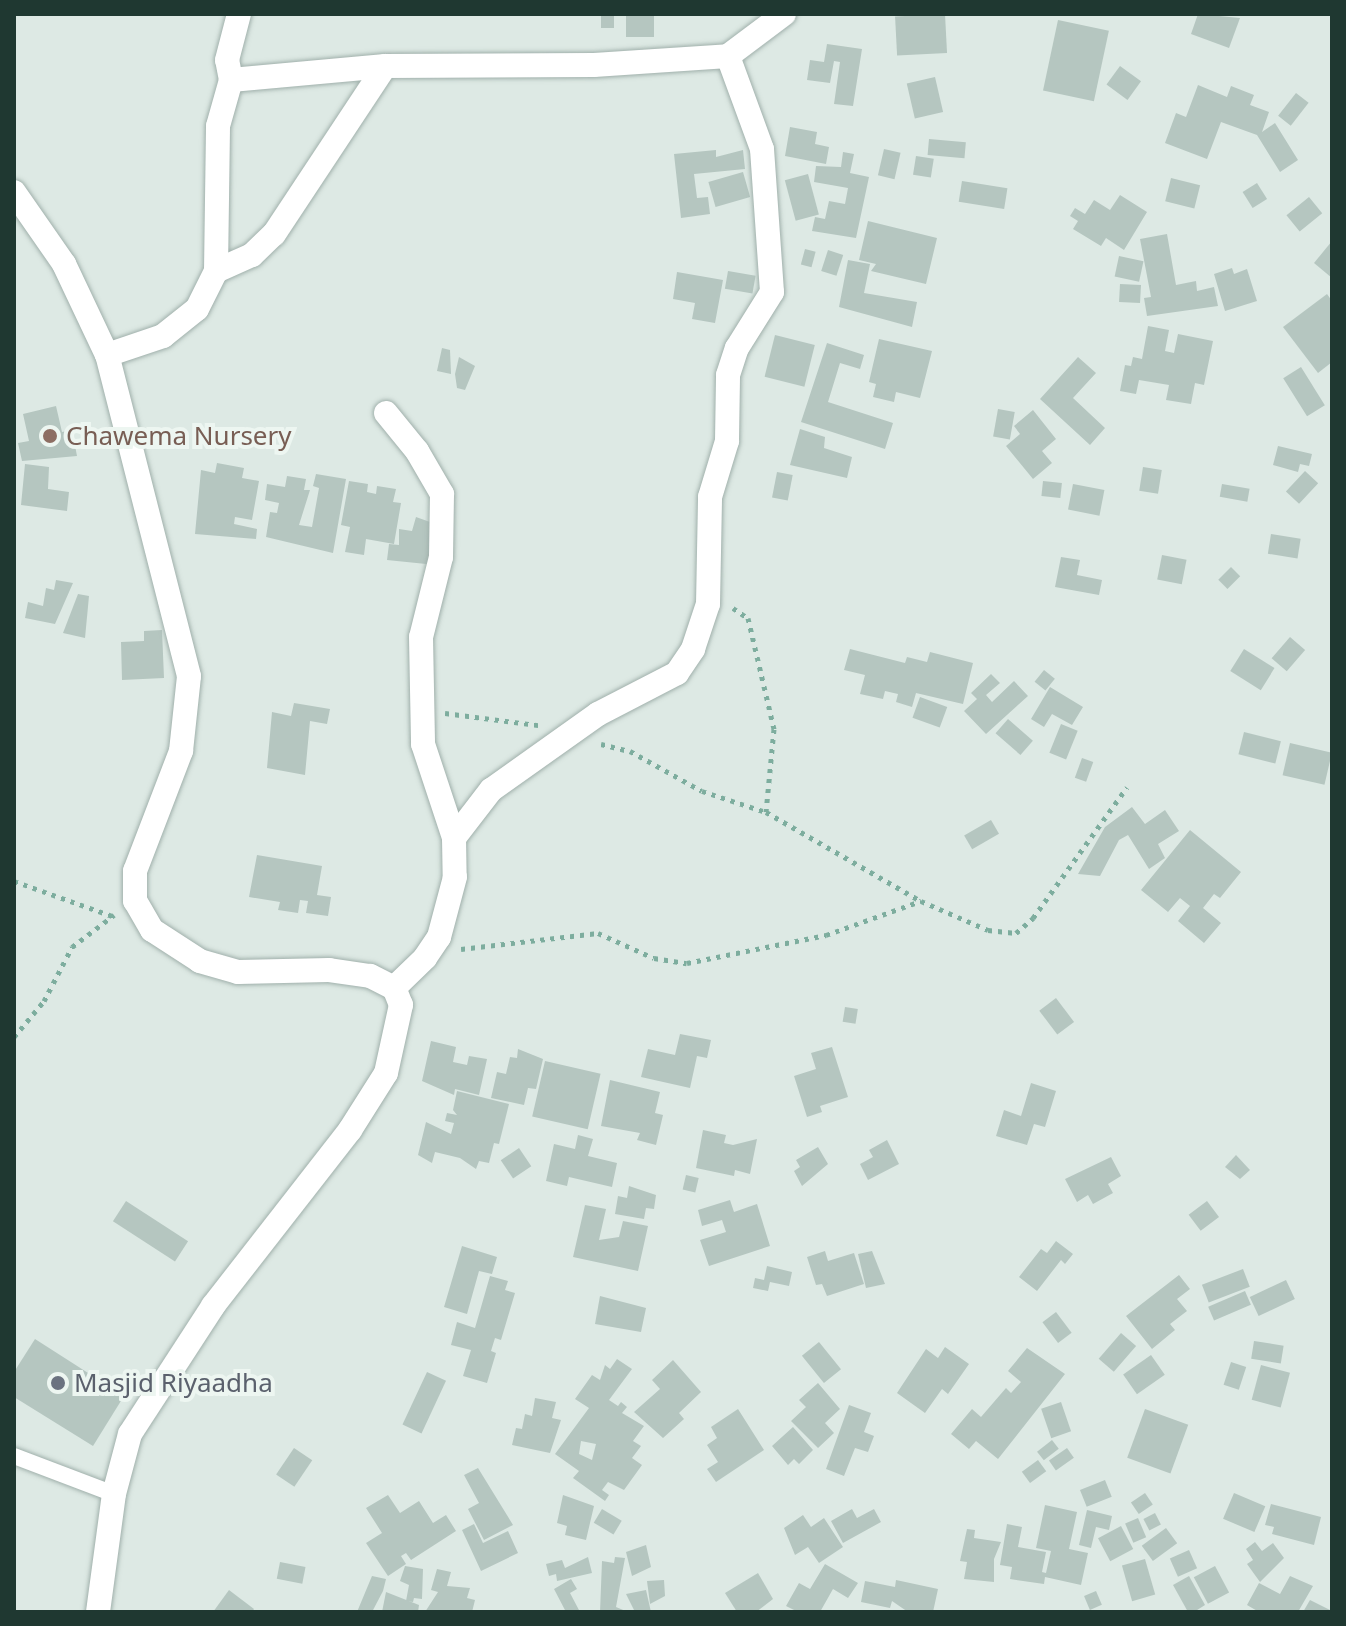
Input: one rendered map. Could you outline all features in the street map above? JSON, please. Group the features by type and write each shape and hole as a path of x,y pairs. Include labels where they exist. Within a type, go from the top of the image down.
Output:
{"street":[{"path":"107,355 163,336 197,309 216,271 218,126 231,80 227,60 239,14"},
{"path":"231,80 385,66 594,65 728,56 784,14"},
{"path":"454,838 491,790 574,736 598,714 687,664 708,604 709,510 727,441 728,375 737,348 772,292 773,264 762,149 728,56"},
{"path":"216,271 252,255 274,234 385,66"},
{"path":"14,192 64,264 107,355 189,676 181,751 135,871 135,901 152,930 172,948 238,972 329,970 370,976 394,988 401,1005 386,1073 350,1130 213,1306 146,1407 121,1458 98,1612"},
{"path":"386,413 417,451 442,494 441,557 421,637 423,744 454,838 450,908 425,958 394,988"}],"lane":[{"path":"14,1456 114,1494"}],"path":[{"path":"708,604 735,609 748,618 762,666 774,729 766,812"},
{"path":"423,714 507,718 630,751 702,791 766,812 921,901 988,930 1016,933 1033,918 1127,787"},
{"path":"14,881 152,930"},
{"path":"14,1037 44,1001 72,947 135,901"},
{"path":"425,958 473,945 536,943 598,933 654,958 704,962 826,935 921,901"}],"building":[{"path":"601,14 614,14 614,28 601,28"},
{"path":"626,14 654,14 654,37 626,37"},
{"path":"945,14 947,53 897,56 895,17"},
{"path":"1198,14 1240,18 1229,48 1191,34"},
{"path":"1058,20 1109,31 1094,101 1043,90"},
{"path":"827,44 862,49 853,106 834,104 840,62 834,61 830,83 807,80 810,60 824,62"},
{"path":"1120,66 1141,81 1128,100 1106,85"},
{"path":"935,77 943,112 915,119 907,84"},
{"path":"1198,85 1227,97 1231,86 1254,95 1250,105 1269,112 1262,132 1275,123 1298,160 1280,172 1257,135 1221,122 1207,159 1165,143 1176,113 1186,117"},
{"path":"1296,93 1309,103 1291,126 1278,116"},
{"path":"790,127 817,132 815,144 829,147 826,164 785,156"},
{"path":"929,139 966,142 964,158 928,155"},
{"path":"884,149 901,153 894,179 878,175"},
{"path":"716,150 716,157 743,150 745,169 694,174 697,198 708,197 710,214 681,218 674,154"},
{"path":"843,152 854,154 850,173 869,177 856,238 812,231 815,217 825,219 829,201 845,204 848,188 814,182 816,166 841,167"},
{"path":"916,156 934,159 931,178 913,175"},
{"path":"743,172 750,197 716,207 708,182"},
{"path":"808,174 819,215 796,221 785,180"},
{"path":"1171,178 1200,185 1194,209 1165,201"},
{"path":"962,181 1007,188 1004,209 959,202"},
{"path":"1257,183 1267,199 1253,208 1243,192"},
{"path":"1120,195 1147,212 1124,250 1106,238 1101,246 1073,229 1078,221 1070,216 1075,208 1085,214 1094,200 1110,210"},
{"path":"1309,197 1322,213 1300,232 1286,215"},
{"path":"868,221 937,238 926,284 871,271 876,264 859,260"},
{"path":"1167,234 1176,285 1196,281 1197,291 1214,287 1218,306 1147,316 1144,298 1151,297 1140,239"},
{"path":"1332,241 1332,278 1314,263"},
{"path":"805,249 816,252 811,267 801,264"},
{"path":"828,250 843,255 836,276 821,271"},
{"path":"1119,256 1143,261 1139,282 1115,277"},
{"path":"848,260 870,264 864,293 917,302 912,327 839,307"},
{"path":"1232,268 1234,274 1247,269 1257,301 1225,311 1214,274"},
{"path":"728,271 756,276 752,294 725,289"},
{"path":"677,272 723,280 715,323 692,319 695,303 673,299"},
{"path":"1120,284 1141,285 1140,303 1119,302"},
{"path":"1327,294 1332,301 1332,362 1318,373 1283,327"},
{"path":"1148,326 1169,330 1165,351 1174,353 1178,334 1213,341 1204,385 1195,383 1191,404 1166,400 1169,385 1139,380 1136,394 1120,391 1125,365 1131,366 1133,357 1142,359"},
{"path":"775,335 815,345 804,387 765,377"},
{"path":"879,339 932,351 920,398 896,392 894,402 873,397 876,384 869,382"},
{"path":"827,343 864,355 860,369 840,363 828,402 893,423 885,449 801,422"},
{"path":"442,348 450,350 451,374 437,371"},
{"path":"459,357 475,366 465,390 457,388 455,374"},
{"path":"1078,357 1096,373 1073,398 1105,428 1090,445 1040,399"},
{"path":"1301,367 1325,405 1307,416 1283,378"},
{"path":"56,406 62,432 72,430 77,456 22,461 18,443 29,441 23,414"},
{"path":"998,409 1015,412 1010,440 993,437"},
{"path":"1033,410 1056,439 1042,451 1052,463 1033,479 1006,446 1020,434 1014,426"},
{"path":"800,429 825,437 824,448 852,457 847,478 790,465"},
{"path":"1278,446 1312,454 1309,466 1300,464 1298,472 1273,465"},
{"path":"217,463 244,468 242,478 259,481 252,520 235,517 234,524 257,529 256,539 195,534 201,470 215,473"},
{"path":"25,464 49,467 48,489 69,492 67,511 21,505"},
{"path":"1143,467 1162,470 1158,494 1139,491"},
{"path":"1305,471 1318,483 1299,504 1286,491"},
{"path":"777,472 793,475 788,501 772,498"},
{"path":"316,474 346,479 333,553 266,537 270,512 277,513 279,503 265,500 267,484 285,487 287,476 306,479 304,490 310,490 299,525 312,527 319,488 313,486"},
{"path":"349,481 368,484 367,492 376,494 377,486 396,489 393,502 401,503 394,544 366,539 364,555 345,552 350,527 341,525"},
{"path":"1043,481 1062,483 1060,498 1041,496"},
{"path":"1073,484 1104,490 1099,516 1068,510"},
{"path":"1222,484 1250,489 1247,502 1220,497"},
{"path":"416,517 430,522 436,565 387,560 389,544 399,545 399,529 412,531"},
{"path":"1271,534 1301,539 1298,558 1268,554"},
{"path":"1162,555 1187,560 1182,584 1157,580"},
{"path":"1061,557 1080,560 1077,575 1102,580 1099,595 1055,587"},
{"path":"1231,567 1240,576 1227,589 1218,580"},
{"path":"56,580 73,583 55,624 25,618 28,602 43,606 46,588 54,590"},
{"path":"78,594 89,596 85,638 63,633"},
{"path":"162,630 164,678 122,680 121,642 144,641 144,631"},
{"path":"1290,637 1305,650 1287,671 1272,658"},
{"path":"850,649 905,663 907,657 927,662 930,652 973,663 963,704 916,693 912,707 896,702 898,694 885,691 883,699 860,694 865,675 844,670"},
{"path":"1244,649 1275,668 1261,690 1230,671"},
{"path":"1044,670 1055,679 1045,690 1035,682"},
{"path":"991,674 1000,683 986,695 992,702 1014,681 1028,696 986,734 964,711 977,699 971,693"},
{"path":"1050,687 1083,707 1072,725 1052,714 1044,727 1031,719"},
{"path":"920,697 947,707 940,728 912,718"},
{"path":"294,703 330,709 327,724 310,721 305,775 267,768 272,712 291,716"},
{"path":"1008,719 1033,741 1020,755 996,733"},
{"path":"1061,724 1078,731 1066,759 1049,753"},
{"path":"1244,732 1281,741 1275,764 1238,754"},
{"path":"1290,743 1332,753 1324,785 1283,775"},
{"path":"1082,758 1093,762 1086,782 1075,778"},
{"path":"1132,807 1145,824 1165,810 1179,831 1158,844 1165,858 1149,869 1128,835 1119,840 1100,876 1078,874 1105,827"},
{"path":"991,820 999,834 972,849 964,836"},
{"path":"1190,830 1241,872 1220,898 1214,894 1203,908 1221,923 1204,943 1178,921 1190,906 1180,898 1168,912 1141,890"},
{"path":"257,855 322,866 317,895 331,897 328,916 306,913 308,901 300,900 298,913 278,910 280,902 249,897"},
{"path":"1056,998 1074,1022 1057,1035 1039,1011"},
{"path":"845,1007 858,1009 855,1024 843,1022"},
{"path":"680,1034 711,1040 707,1058 697,1056 690,1088 641,1077 648,1049 675,1055"},
{"path":"431,1041 456,1047 453,1062 467,1065 469,1056 487,1059 479,1095 455,1089 454,1095 422,1081"},
{"path":"832,1047 848,1097 820,1106 822,1112 807,1117 794,1076 816,1069 811,1053"},
{"path":"518,1049 543,1059 536,1089 528,1088 524,1105 491,1098 497,1072 506,1074 510,1057 517,1058"},
{"path":"545,1061 601,1074 588,1129 532,1117"},
{"path":"610,1080 660,1092 655,1113 663,1115 656,1145 637,1140 640,1133 601,1126"},
{"path":"1031,1083 1056,1091 1045,1127 1034,1124 1027,1145 996,1136 1004,1110 1021,1116"},
{"path":"457,1091 509,1104 499,1144 494,1143 489,1163 479,1161 476,1169 460,1158 435,1152 432,1163 418,1155 426,1122 451,1134 454,1123 445,1121 447,1113 457,1115 453,1110"},
{"path":"703,1130 726,1135 724,1143 733,1145 757,1139 750,1174 735,1170 734,1176 696,1168"},
{"path":"578,1135 593,1139 588,1156 617,1163 612,1187 569,1177 567,1186 546,1181 554,1144 575,1149"},
{"path":"887,1140 899,1164 868,1180 860,1164 873,1157 869,1150"},
{"path":"818,1147 828,1164 802,1186 794,1171 800,1167 796,1160"},
{"path":"519,1148 531,1166 513,1179 501,1160"},
{"path":"1236,1155 1250,1170 1240,1179 1225,1167"},
{"path":"1111,1157 1121,1176 1108,1184 1113,1193 1093,1204 1088,1195 1077,1202 1065,1179"},
{"path":"686,1175 699,1178 695,1193 683,1190"},
{"path":"629,1186 656,1195 654,1209 646,1208 644,1219 615,1214 618,1196 627,1198"},
{"path":"730,1200 734,1212 757,1204 770,1246 709,1266 700,1240 726,1232 722,1220 702,1226 698,1210"},
{"path":"126,1201 188,1241 175,1261 113,1221"},
{"path":"1207,1201 1219,1217 1201,1231 1189,1215"},
{"path":"585,1205 606,1209 599,1240 619,1237 623,1221 648,1226 638,1271 573,1257"},
{"path":"1056,1241 1073,1254 1065,1264 1061,1260 1037,1291 1019,1277 1041,1249 1047,1253"},
{"path":"462,1246 497,1257 492,1274 479,1271 467,1314 444,1307"},
{"path":"825,1251 828,1261 854,1253 864,1284 827,1296 822,1284 816,1285 807,1257"},
{"path":"872,1251 885,1284 866,1288 858,1254"},
{"path":"767,1266 792,1272 789,1286 770,1282 768,1291 753,1288 755,1278 764,1280"},
{"path":"1243,1269 1250,1287 1209,1303 1202,1285"},
{"path":"1179,1275 1190,1289 1177,1299 1187,1311 1170,1324 1175,1330 1152,1349 1126,1316"},
{"path":"490,1276 508,1281 505,1290 515,1293 501,1340 495,1338 491,1351 496,1353 487,1383 463,1376 471,1350 451,1345 457,1322 475,1328"},
{"path":"1286,1280 1295,1299 1259,1316 1250,1297"},
{"path":"1245,1291 1251,1305 1214,1320 1208,1307"},
{"path":"600,1296 646,1308 641,1332 595,1324"},
{"path":"1056,1312 1072,1333 1058,1343 1042,1322"},
{"path":"1121,1333 1136,1346 1114,1372 1099,1359"},
{"name":"Masjid Riyaadha","path":"35,1339 124,1396 93,1446 14,1397 14,1372"},
{"path":"1254,1341 1284,1346 1281,1363 1251,1359"},
{"path":"819,1342 841,1369 824,1383 802,1356"},
{"path":"945,1347 969,1364 948,1394 942,1389 925,1413 897,1393 926,1349 938,1358"},
{"path":"1027,1348 1065,1374 998,1459 976,1441 969,1449 951,1434 972,1409 981,1417 1006,1388 1011,1393 1021,1382 1008,1371"},
{"path":"1151,1355 1165,1375 1137,1394 1123,1375"},
{"path":"617,1359 632,1369 609,1400 618,1406 621,1402 627,1407 622,1413 644,1426 633,1441 641,1446 632,1458 642,1465 624,1490 608,1482 602,1490 609,1495 605,1501 573,1478 579,1471 555,1454 589,1408 575,1399 592,1375 600,1380 605,1365 610,1369","holes":["581,1441 596,1444 592,1460 579,1454"]},
{"path":"673,1360 701,1392 679,1413 684,1419 663,1438 634,1412 660,1389 652,1380"},
{"path":"1231,1362 1246,1367 1239,1390 1224,1385"},
{"path":"1261,1365 1290,1373 1281,1408 1252,1400"},
{"path":"427,1372 446,1381 422,1433 402,1425"},
{"path":"818,1383 840,1409 825,1423 834,1433 818,1448 791,1421 806,1407 799,1400"},
{"path":"535,1398 556,1402 552,1418 561,1420 550,1453 512,1445 516,1428 522,1429 525,1414 532,1416"},
{"path":"1061,1402 1071,1431 1051,1438 1041,1409"},
{"path":"849,1405 871,1413 864,1432 874,1436 868,1452 855,1448 844,1476 826,1469"},
{"path":"738,1409 764,1450 716,1482 707,1469 718,1462 707,1445 717,1438 711,1427"},
{"path":"1145,1409 1188,1425 1170,1474 1127,1458"},
{"path":"793,1427 813,1450 799,1464 794,1459 788,1465 772,1446"},
{"path":"1052,1440 1059,1449 1044,1460 1037,1452"},
{"path":"294,1448 312,1460 294,1487 276,1475"},
{"path":"1067,1448 1074,1458 1056,1470 1049,1461"},
{"path":"1038,1460 1046,1471 1030,1483 1022,1472"},
{"path":"478,1468 513,1525 484,1540 468,1509 479,1503 464,1475"},
{"path":"1105,1480 1112,1497 1087,1507 1080,1490"},
{"path":"1145,1493 1153,1505 1139,1514 1131,1503"},
{"path":"1234,1493 1265,1506 1254,1532 1223,1519"},
{"path":"388,1495 400,1513 419,1501 433,1523 446,1515 456,1531 411,1560 406,1553 401,1556 406,1564 388,1576 366,1543 382,1533 366,1508"},
{"path":"563,1495 594,1506 586,1540 565,1535 567,1526 557,1523"},
{"path":"1271,1504 1321,1517 1314,1545 1272,1534 1274,1527 1265,1525"},
{"path":"1045,1505 1077,1512 1069,1549 1088,1553 1081,1585 1045,1577 1044,1584 1010,1579 1012,1567 1000,1565 1007,1524 1022,1527 1018,1547 1046,1552 1042,1572 1046,1573 1051,1551 1036,1548"},
{"path":"602,1509 622,1521 613,1535 594,1523"},
{"path":"852,1509 857,1518 874,1509 881,1522 843,1543 831,1521"},
{"path":"1087,1510 1112,1516 1109,1530 1096,1527 1091,1548 1079,1545"},
{"path":"1155,1513 1161,1525 1149,1530 1143,1519"},
{"path":"803,1515 811,1527 824,1518 843,1547 819,1563 808,1547 795,1555 784,1528"},
{"path":"1138,1518 1146,1537 1133,1543 1125,1523"},
{"path":"474,1524 483,1543 508,1531 518,1553 481,1571 462,1530"},
{"path":"1121,1526 1133,1549 1110,1561 1098,1538"},
{"path":"1166,1528 1177,1543 1153,1561 1142,1546"},
{"path":"967,1529 975,1530 974,1538 1001,1542 994,1559 994,1582 964,1579 967,1562 960,1561"},
{"path":"1255,1542 1262,1551 1273,1543 1284,1558 1260,1582 1247,1564 1253,1560 1246,1549"},
{"path":"646,1545 651,1567 632,1576 626,1552"},
{"path":"1189,1550 1197,1568 1178,1577 1170,1559"},
{"path":"588,1557 592,1573 557,1581 556,1574 549,1576 546,1564 562,1560 565,1568"},
{"path":"615,1557 625,1558 616,1607 628,1612 600,1612 602,1561 614,1563"},
{"path":"1145,1559 1155,1595 1132,1601 1122,1566"},
{"path":"280,1562 306,1567 302,1584 277,1579"},
{"path":"825,1564 858,1583 848,1598 833,1589 820,1612 798,1612 786,1606 799,1583 810,1589"},
{"path":"405,1566 423,1569 422,1599 406,1601 409,1585 400,1581"},
{"path":"1215,1566 1229,1592 1208,1604 1194,1577"},
{"path":"437,1569 451,1572 447,1586 470,1588 467,1598 475,1600 472,1612 425,1612 438,1592 431,1590"},
{"path":"758,1573 773,1599 756,1612 737,1612 725,1593"},
{"path":"372,1576 386,1579 383,1591 372,1612 357,1612"},
{"path":"1189,1576 1205,1605 1194,1612 1188,1612 1173,1585"},
{"path":"1290,1576 1313,1586 1298,1612 1259,1612 1247,1605 1259,1583 1280,1594"},
{"path":"571,1579 577,1589 570,1593 580,1612 566,1612 554,1589"},
{"path":"664,1580 665,1596 650,1604 647,1581"},
{"path":"896,1580 938,1589 933,1612 908,1612 892,1601 890,1608 861,1602 865,1581 895,1587"},
{"path":"229,1590 254,1609 252,1612 213,1612"},
{"path":"646,1590 651,1612 635,1612 626,1594"},
{"path":"1096,1591 1102,1605 1090,1610 1084,1596"},
{"path":"386,1592 419,1605 418,1612 382,1612"},
{"path":"1310,1600 1332,1611 1332,1612 1303,1612"}],"place":[{"name":"Chawema Nursery","path":"50,436"},
{"name":"Masjid Riyaadha","path":"58,1383"}]}
